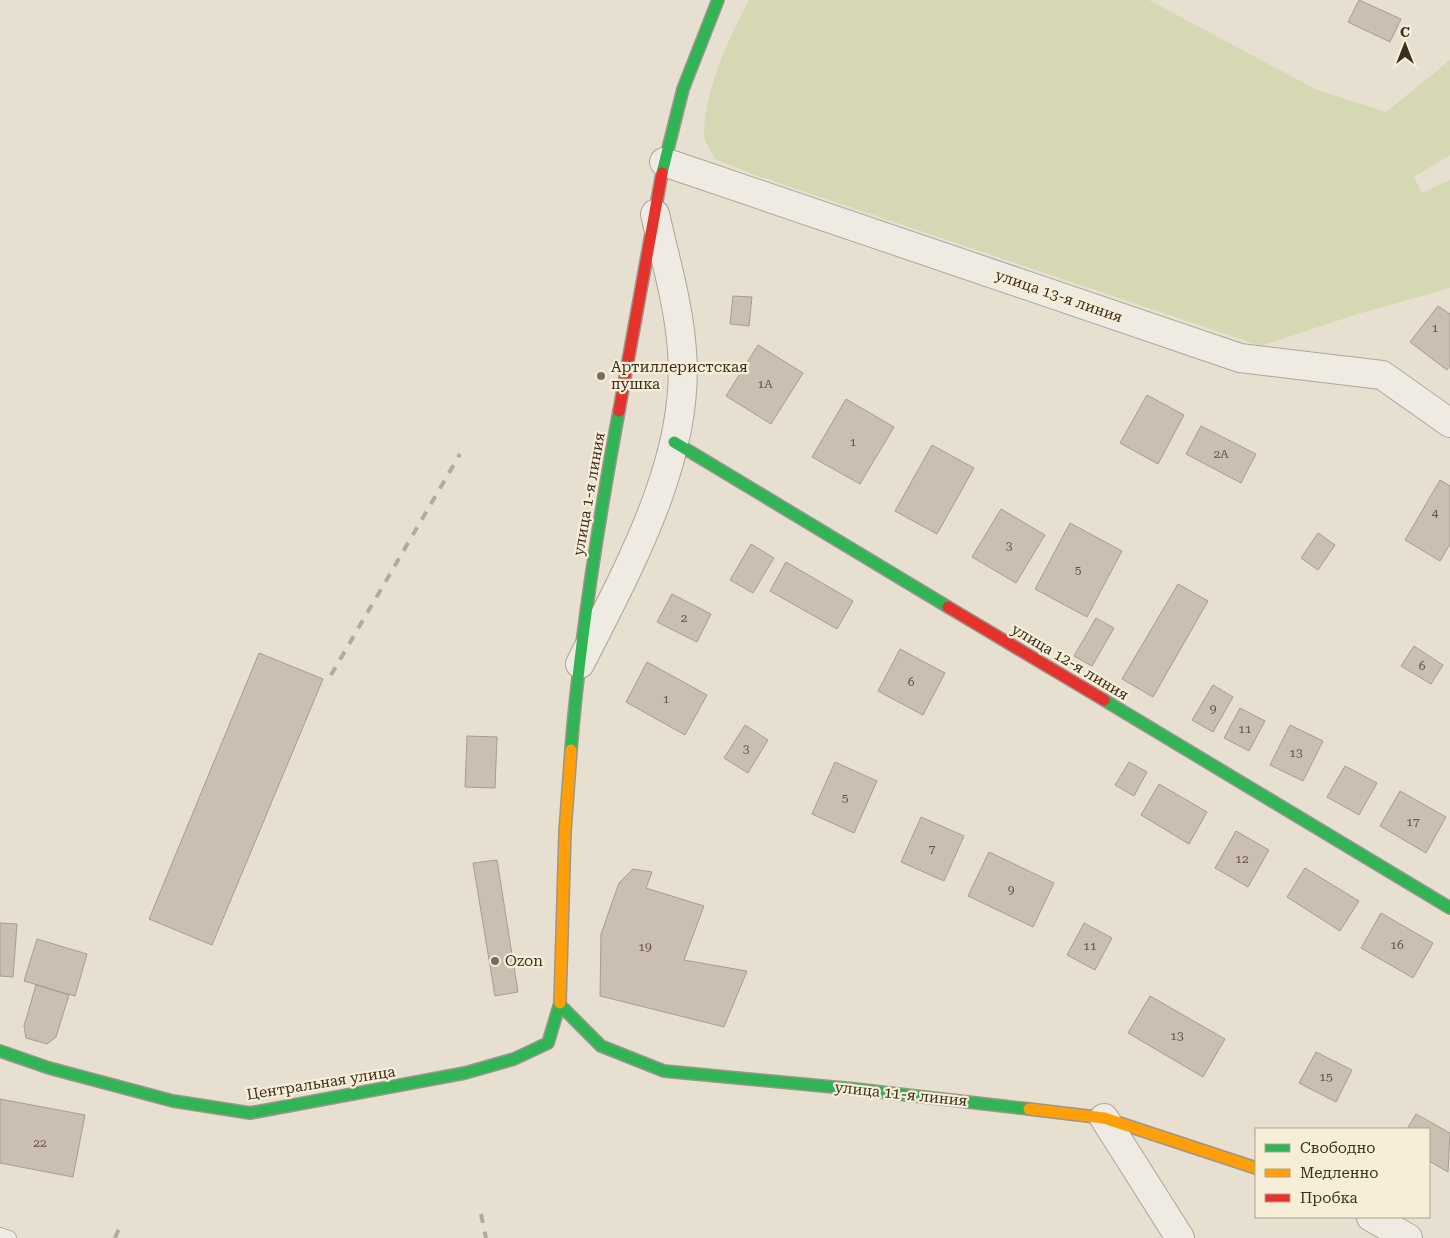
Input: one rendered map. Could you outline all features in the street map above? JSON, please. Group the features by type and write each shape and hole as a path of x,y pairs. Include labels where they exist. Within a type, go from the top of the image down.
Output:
{"street":[{"name":"улица 1-я линия","path":"560,1005 565,832 577,670 595,542 664,162 683,88 718,0"},
{"name":"улица 13-я линия","path":"664,162 1240,358 1382,375 1450,423"},
{"path":"577,670 631,562 661,490 674,442 683,384 682,350 670,279 655,214"},
{"name":"улица 12-я линия","path":"674,442 1450,908"},
{"name":"Центральная улица","path":"0,1051 49,1068 173,1101 250,1113 435,1079 514,1059 548,1043 560,1005"},
{"name":"улица 11-я линия","path":"560,1005 601,1046 664,1071 865,1090 1104,1118 1255,1168"},
{"path":"1104,1118 1180,1238"},
{"path":"1373,1218 1408,1238"}],"lane":[{"path":"0,1234 9,1238"}],"green space":[{"path":"749,0 1149,0 1317,90 1386,112 1450,60 1450,155 1414,177 1422,193 1450,180 1450,288 1361,313 1261,346 758,176 715,159 704,138 708,101 719,65"}],"building":[{"path":"1359,0 1401,19 1390,42 1348,22"},
{"path":"733,296 752,297 749,326 730,324"},
{"path":"1438,306 1450,314 1450,366 1447,370 1410,342"},
{"path":"758,345 803,373 771,424 726,396"},
{"path":"1147,395 1184,415 1158,464 1120,443"},
{"path":"846,399 894,427 860,484 812,457"},
{"path":"1201,426 1256,454 1241,483 1186,454"},
{"path":"932,445 974,468 937,534 895,511"},
{"path":"1440,480 1450,486 1450,544 1440,561 1405,540"},
{"path":"1001,509 1045,535 1016,583 972,557"},
{"path":"1070,523 1122,551 1087,617 1035,589"},
{"path":"1318,533 1335,545 1318,570 1301,558"},
{"path":"751,544 774,558 753,593 730,580"},
{"path":"786,562 853,601 837,629 770,591"},
{"path":"1178,584 1208,601 1153,697 1122,679"},
{"path":"672,594 711,614 697,642 657,622"},
{"path":"1096,618 1114,628 1092,666 1074,656"},
{"path":"1414,646 1443,665 1431,684 1401,666"},
{"path":"900,649 945,673 923,715 878,691"},
{"path":"259,653 323,679 212,945 149,919"},
{"path":"647,662 707,695 685,735 626,702"},
{"path":"1213,685 1233,697 1213,732 1192,720"},
{"path":"1240,708 1265,721 1249,751 1224,738"},
{"path":"745,725 768,740 748,773 724,758"},
{"path":"1290,725 1323,741 1303,781 1270,765"},
{"path":"467,736 497,737 495,788 465,787"},
{"path":"835,762 877,781 854,833 812,814"},
{"path":"1129,762 1147,772 1134,796 1115,785"},
{"path":"1345,766 1377,783 1359,815 1327,797"},
{"path":"1159,784 1207,812 1189,844 1141,815"},
{"path":"1400,791 1446,817 1426,853 1380,826"},
{"path":"921,817 964,836 944,881 901,862"},
{"path":"1236,831 1269,850 1248,887 1215,868"},
{"path":"989,852 1054,883 1033,927 968,896"},
{"path":"497,860 518,992 495,996 473,863"},
{"path":"1305,868 1359,901 1340,931 1287,897"},
{"path":"633,869 652,872 646,888 704,906 684,960 747,971 724,1027 600,996 601,934 619,883"},
{"path":"1381,913 1433,943 1413,978 1361,948"},
{"path":"0,923 17,924 13,977 0,976"},
{"path":"1084,923 1112,938 1095,970 1067,955"},
{"path":"37,939 87,954 75,996 24,981"},
{"path":"36,985 69,995 56,1037 47,1044 26,1038 24,1026"},
{"path":"1150,996 1225,1039 1203,1077 1128,1033"},
{"path":"1316,1052 1352,1070 1336,1102 1299,1083"},
{"path":"0,1099 85,1115 73,1177 0,1163"},
{"path":"1416,1114 1450,1133 1448,1172 1430,1162 1430,1128 1408,1128"}],"railway":[{"path":"331,675 460,454"},
{"path":"481,1214 486,1238"},
{"path":"115,1238 120,1226"}],"traffic: fast":[{"path":"662,173 683,89 718,0"},
{"path":"571,750 579,664 590,580 619,411"},
{"path":"674,442 948,607"},
{"path":"1104,700 1450,908"},
{"path":"0,1051 49,1068 173,1101 250,1113 465,1073 514,1059 548,1043 560,1003"},
{"path":"560,1005 601,1046 664,1071 855,1089 1029,1109"}],"traffic: slow":[{"path":"560,1003 565,832 571,750"},
{"path":"1029,1109 1104,1118 1255,1168"}],"traffic: jam":[{"path":"619,411 662,173"},
{"path":"948,607 1104,700"}],"place":[{"name":"Артиллеристская пушка","path":"601,376"},
{"name":"Ozon","path":"495,961"}]}
